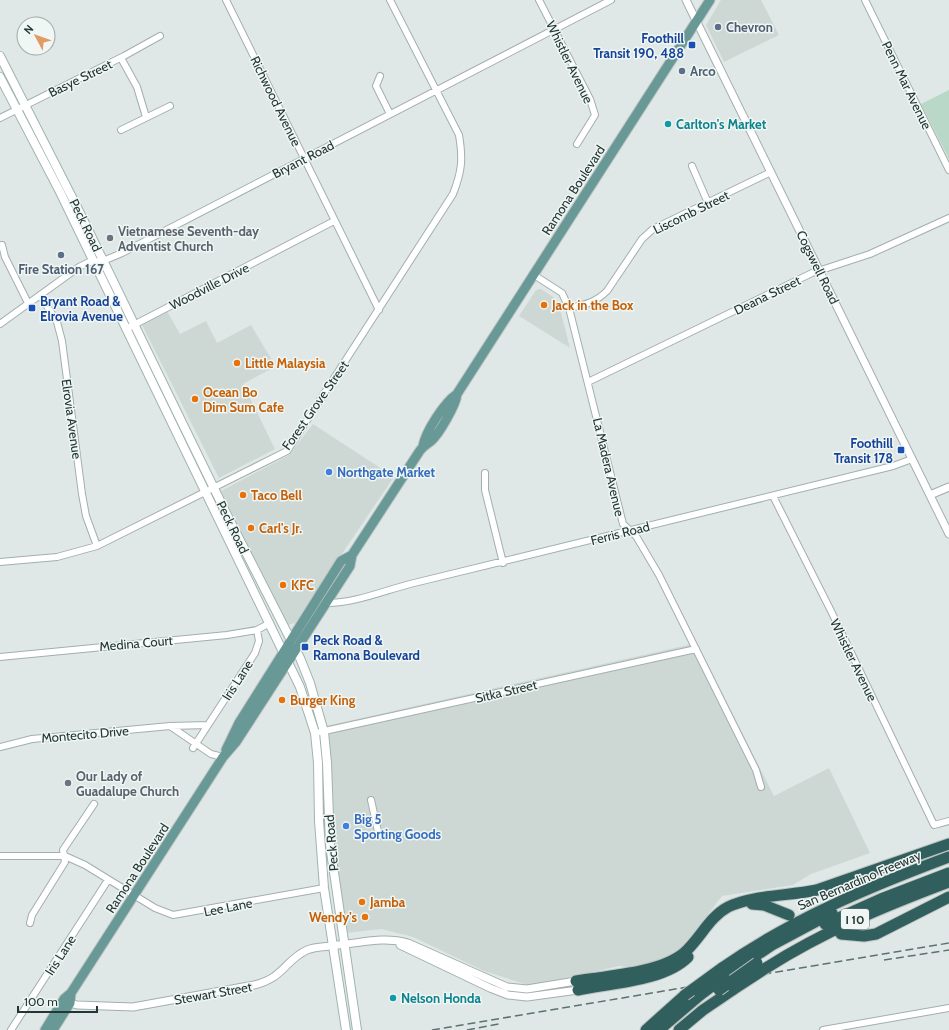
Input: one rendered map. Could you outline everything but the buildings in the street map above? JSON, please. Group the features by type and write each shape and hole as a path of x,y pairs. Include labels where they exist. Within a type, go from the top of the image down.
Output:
{"highway":[{"path":"577,985 665,964 685,952 716,916 734,904 817,890 949,844"},
{"name":"San Bernardino Freeway","path":"646,1030 685,995 725,971 768,937 824,908 871,887 949,857"},
{"path":"659,1030 700,995 725,971 826,915 874,893 949,864"},
{"path":"671,1030 719,990 761,965 799,938 843,915 949,873"},
{"name":"I 10","path":"679,1030 703,1010 734,989 761,965 847,923 949,882"},
{"path":"841,934 864,936 876,934 949,897"},
{"path":"577,985 654,976 671,970 690,955 719,919 732,910 740,907 756,904 764,905 789,915"}],"main road":[{"name":"Ramona Boulevard","path":"44,1030 64,999 71,993 223,757 236,742 296,651 350,566 352,555 423,446 425,436 449,399 456,394 534,275 710,0"},
{"name":"Peck Road","path":"0,56 172,400 290,642 296,651 312,688 324,732 327,763 330,846 358,1030"},
{"name":"Peck Road","path":"0,77 94,262 300,687 315,733 318,763 319,822 324,888 346,1030"},
{"path":"163,404 172,400"},
{"name":"Ramona Boulevard","path":"223,757 231,737 341,561 352,555"},
{"path":"246,573 255,569"},
{"name":"Ramona Boulevard","path":"53,1030 70,1003 71,993"}],"street":[{"name":"Richwood Avenue","path":"226,0 379,310"},
{"path":"390,0 437,90"},
{"name":"Whistler Avenue","path":"539,0 590,99 595,115 577,144"},
{"name":"Bryant Road","path":"0,324 79,267 94,262 103,261 122,254 611,0"},
{"name":"Cogswell Road","path":"686,0 949,534"},
{"name":"Penn Mar Avenue","path":"865,0 949,170"},
{"name":"Basye Street","path":"0,118 121,58 160,36"},
{"path":"121,58 137,87 146,117"},
{"path":"380,76 376,86 390,114"},
{"name":"Forest Grove Street","path":"0,562 58,557 97,546 287,451 453,194 461,175 462,156 459,135 437,90"},
{"path":"121,130 170,106"},
{"path":"692,166 708,203"},
{"name":"Liscomb Street","path":"570,308 585,305 601,297 608,291 642,239 653,229 771,172"},
{"name":"Deana Street","path":"588,382 820,271 870,254 949,218"},
{"name":"Woodville Drive","path":"126,329 334,221"},
{"path":"2,245 5,257 28,304"},
{"name":"La Madera Avenue","path":"534,275 562,293 570,308 622,524 636,536 659,575 756,770 761,788"},
{"name":"Elrovia Avenue","path":"40,294 57,322 62,341 82,494 86,516 97,546"},
{"name":"Ferris Road","path":"327,603 339,603 410,584 893,466 912,459"},
{"path":"485,473 485,490 503,562"},
{"path":"930,495 949,486"},
{"name":"Whistler Avenue","path":"773,496 831,611 934,825 949,821"},
{"name":"Medina Court","path":"0,656 227,635 257,630 270,623"},
{"name":"Iris Lane","path":"195,746 255,653 258,641 257,630"},
{"name":"Sitka Street","path":"315,733 696,649"},
{"name":"Montecito Drive","path":"0,747 32,739 170,726 208,725"},
{"path":"170,726 195,746 211,754 223,757"},
{"path":"372,800 380,836"},
{"path":"30,923 32,915 65,862 63,850 94,804"},
{"path":"0,856 65,856"},
{"name":"Lee Lane","path":"65,856 85,865 134,896 173,916 324,888"},
{"name":"Iris Lane","path":"12,1030 108,880"},
{"name":"Stewart Street","path":"70,1003 77,1006 133,1007 254,986 270,981 281,973 298,955 308,949 345,945 352,946 378,942 401,946 490,988 518,997 544,995 577,985"},
{"path":"823,1030 949,1008"}],"shaded area":[{"path":"721,0 761,0 779,35 724,62 706,25"},
{"path":"541,289 553,297 559,305 570,348 519,316 536,290"},
{"path":"167,311 180,334 206,321 217,343 251,325 273,362 271,369 243,384 275,449 219,478 142,325"},
{"path":"313,424 394,477 295,623 288,625 221,491 289,455"},
{"path":"697,643 774,796 829,768 870,853 811,874 793,885 722,896 682,948 644,969 619,966 531,986 484,971 413,937 381,929 346,933 333,858 326,726"}],"green space":[{"path":"949,90 949,159 921,104"}],"railway":[{"path":"432,1030 949,943"},
{"path":"884,960 949,950"},
{"path":"467,1030 499,1024"}],"place":[{"name":"Chevron","path":"718,27"},
{"name":"Foothill Transit 190, 488","path":"692,45"},
{"name":"Arco","path":"682,71"},
{"name":"Carlton's Market","path":"668,124"},
{"name":"Vietnamese Seventh-day Adventist Church","path":"110,238"},
{"name":"Fire Station 167","path":"61,255"},
{"name":"Jack in the Box","path":"544,305"},
{"name":"Bryant Road & Elrovia Avenue","path":"32,308"},
{"name":"Little Malaysia","path":"237,363"},
{"name":"Ocean Bo Dim Sum Cafe","path":"195,399"},
{"name":"Foothill Transit 178","path":"901,450"},
{"name":"Northgate Market","path":"329,472"},
{"name":"Taco Bell","path":"243,495"},
{"name":"Carl's Jr.","path":"251,528"},
{"name":"KFC","path":"283,585"},
{"name":"Peck Road & Ramona Boulevard","path":"305,647"},
{"name":"Burger King","path":"282,700"},
{"name":"Our Lady of Guadalupe Church","path":"68,783"},
{"name":"Big 5 Sporting Goods","path":"346,826"},
{"name":"Jamba","path":"362,902"},
{"name":"Wendy's","path":"365,917"},
{"name":"Nelson Honda","path":"393,998"}]}
